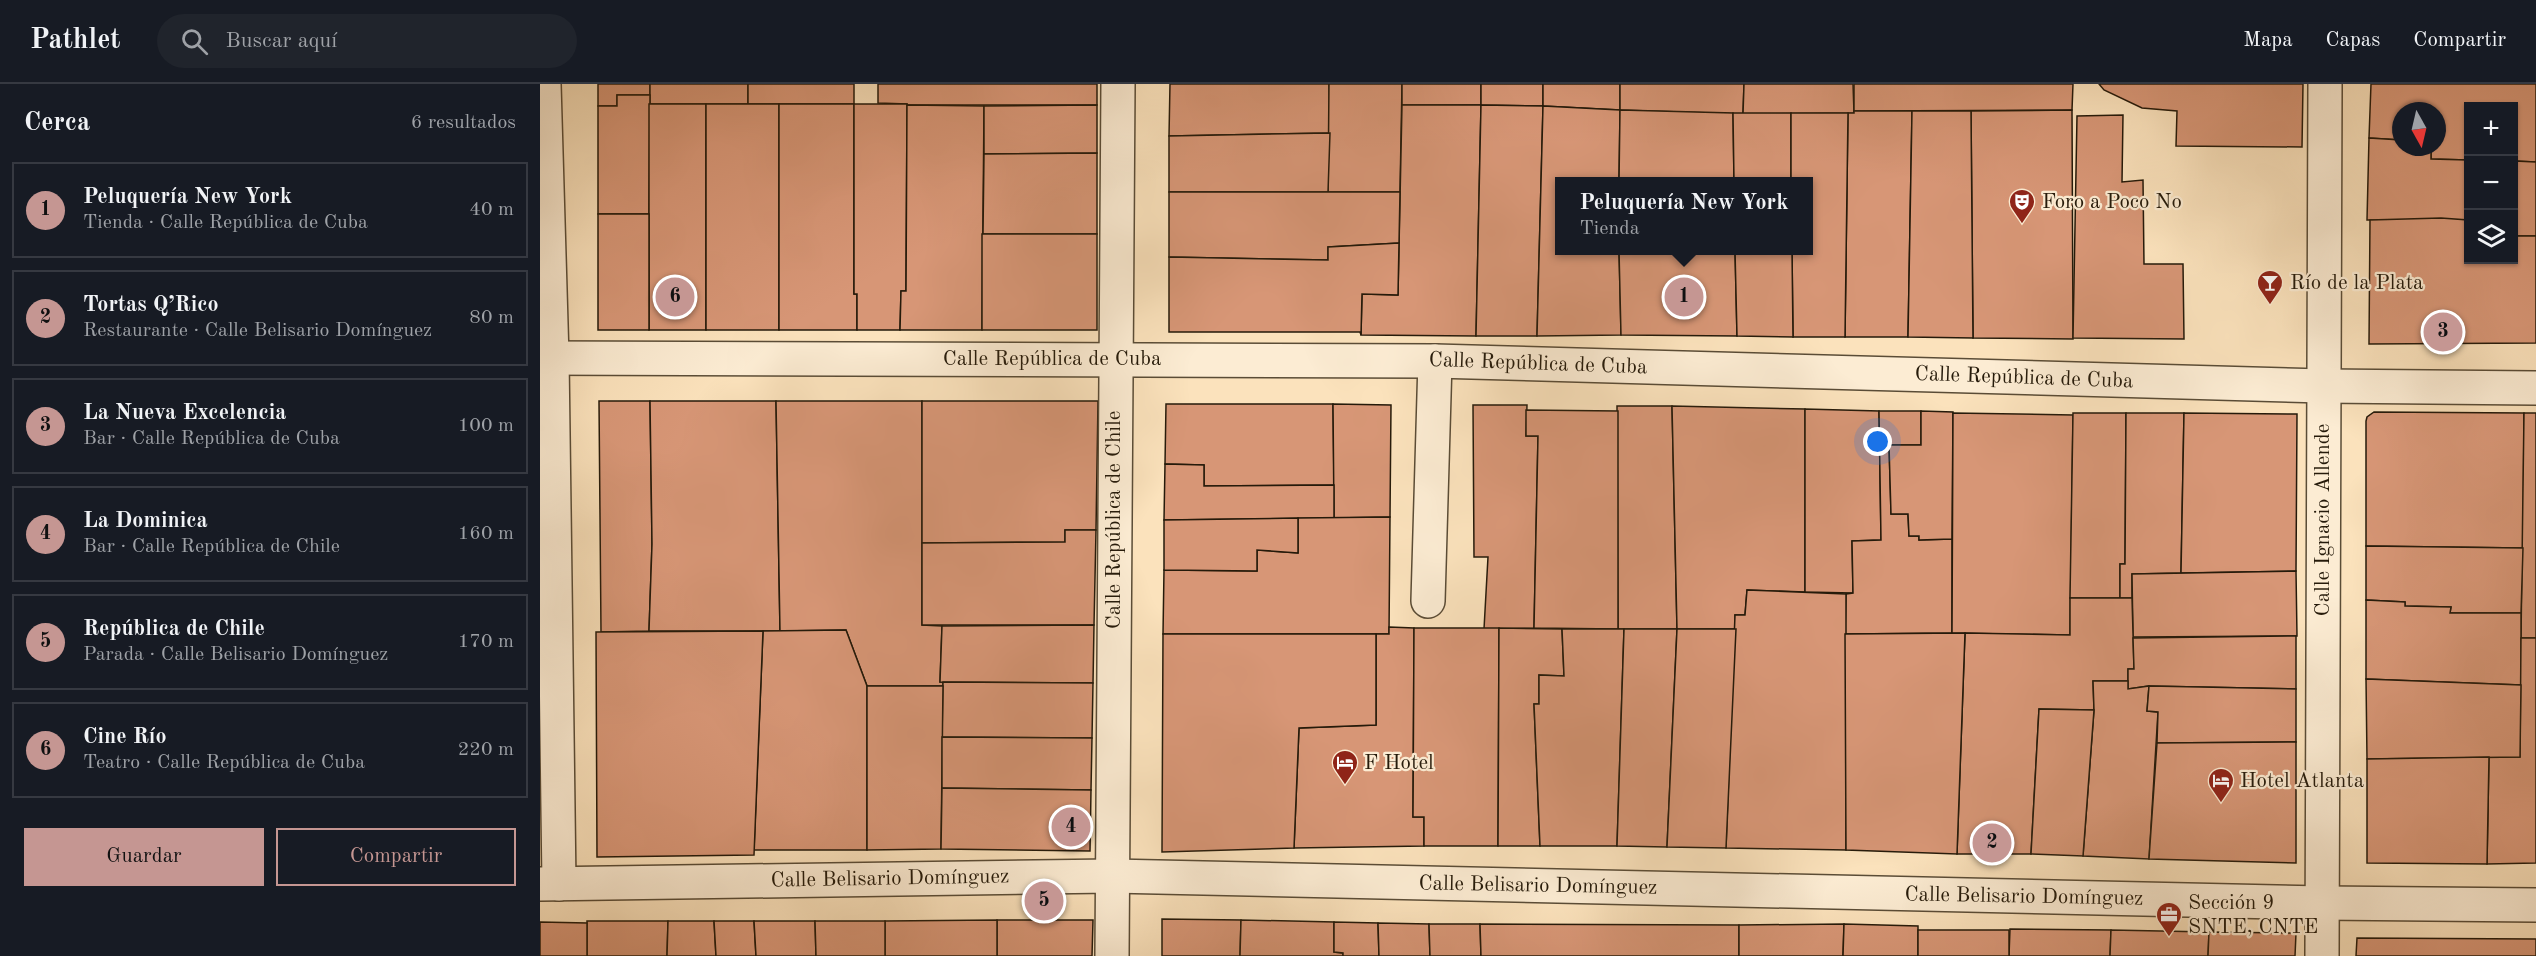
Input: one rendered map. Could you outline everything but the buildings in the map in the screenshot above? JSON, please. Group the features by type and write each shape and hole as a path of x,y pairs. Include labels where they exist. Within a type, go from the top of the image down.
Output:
{"street":[{"path":"544,84 550,884"},
{"name":"Calle República de Chile","path":"1112,956 1118,84"},
{"name":"Calle Ignacio Allende","path":"2322,956 2325,84"},
{"name":"Calle República de Cuba","path":"546,358 1435,361 2323,386 2536,388"},
{"path":"1428,601 1435,361"},
{"name":"Calle Belisario Domínguez","path":"550,884 1112,876 2536,906"}],"place":[{"name":"Foro a Poco No","path":"2022,225"},
{"name":"Cine Río","path":"675,297"},
{"name":"Peluquería New York","path":"1684,297"},
{"name":"Río de la Plata","path":"2270,306"},
{"name":"La Nueva Excelencia","path":"2443,332"},
{"name":"F Hotel","path":"1345,786"},
{"name":"Hotel Atlanta","path":"2221,804"},
{"name":"La Dominica","path":"1071,827"},
{"name":"Tortas Q’Rico","path":"1992,843"},
{"name":"República de Chile","path":"1044,901"},
{"name":"Sección 9 SNTE, CNTE","path":"2169,938"}]}
